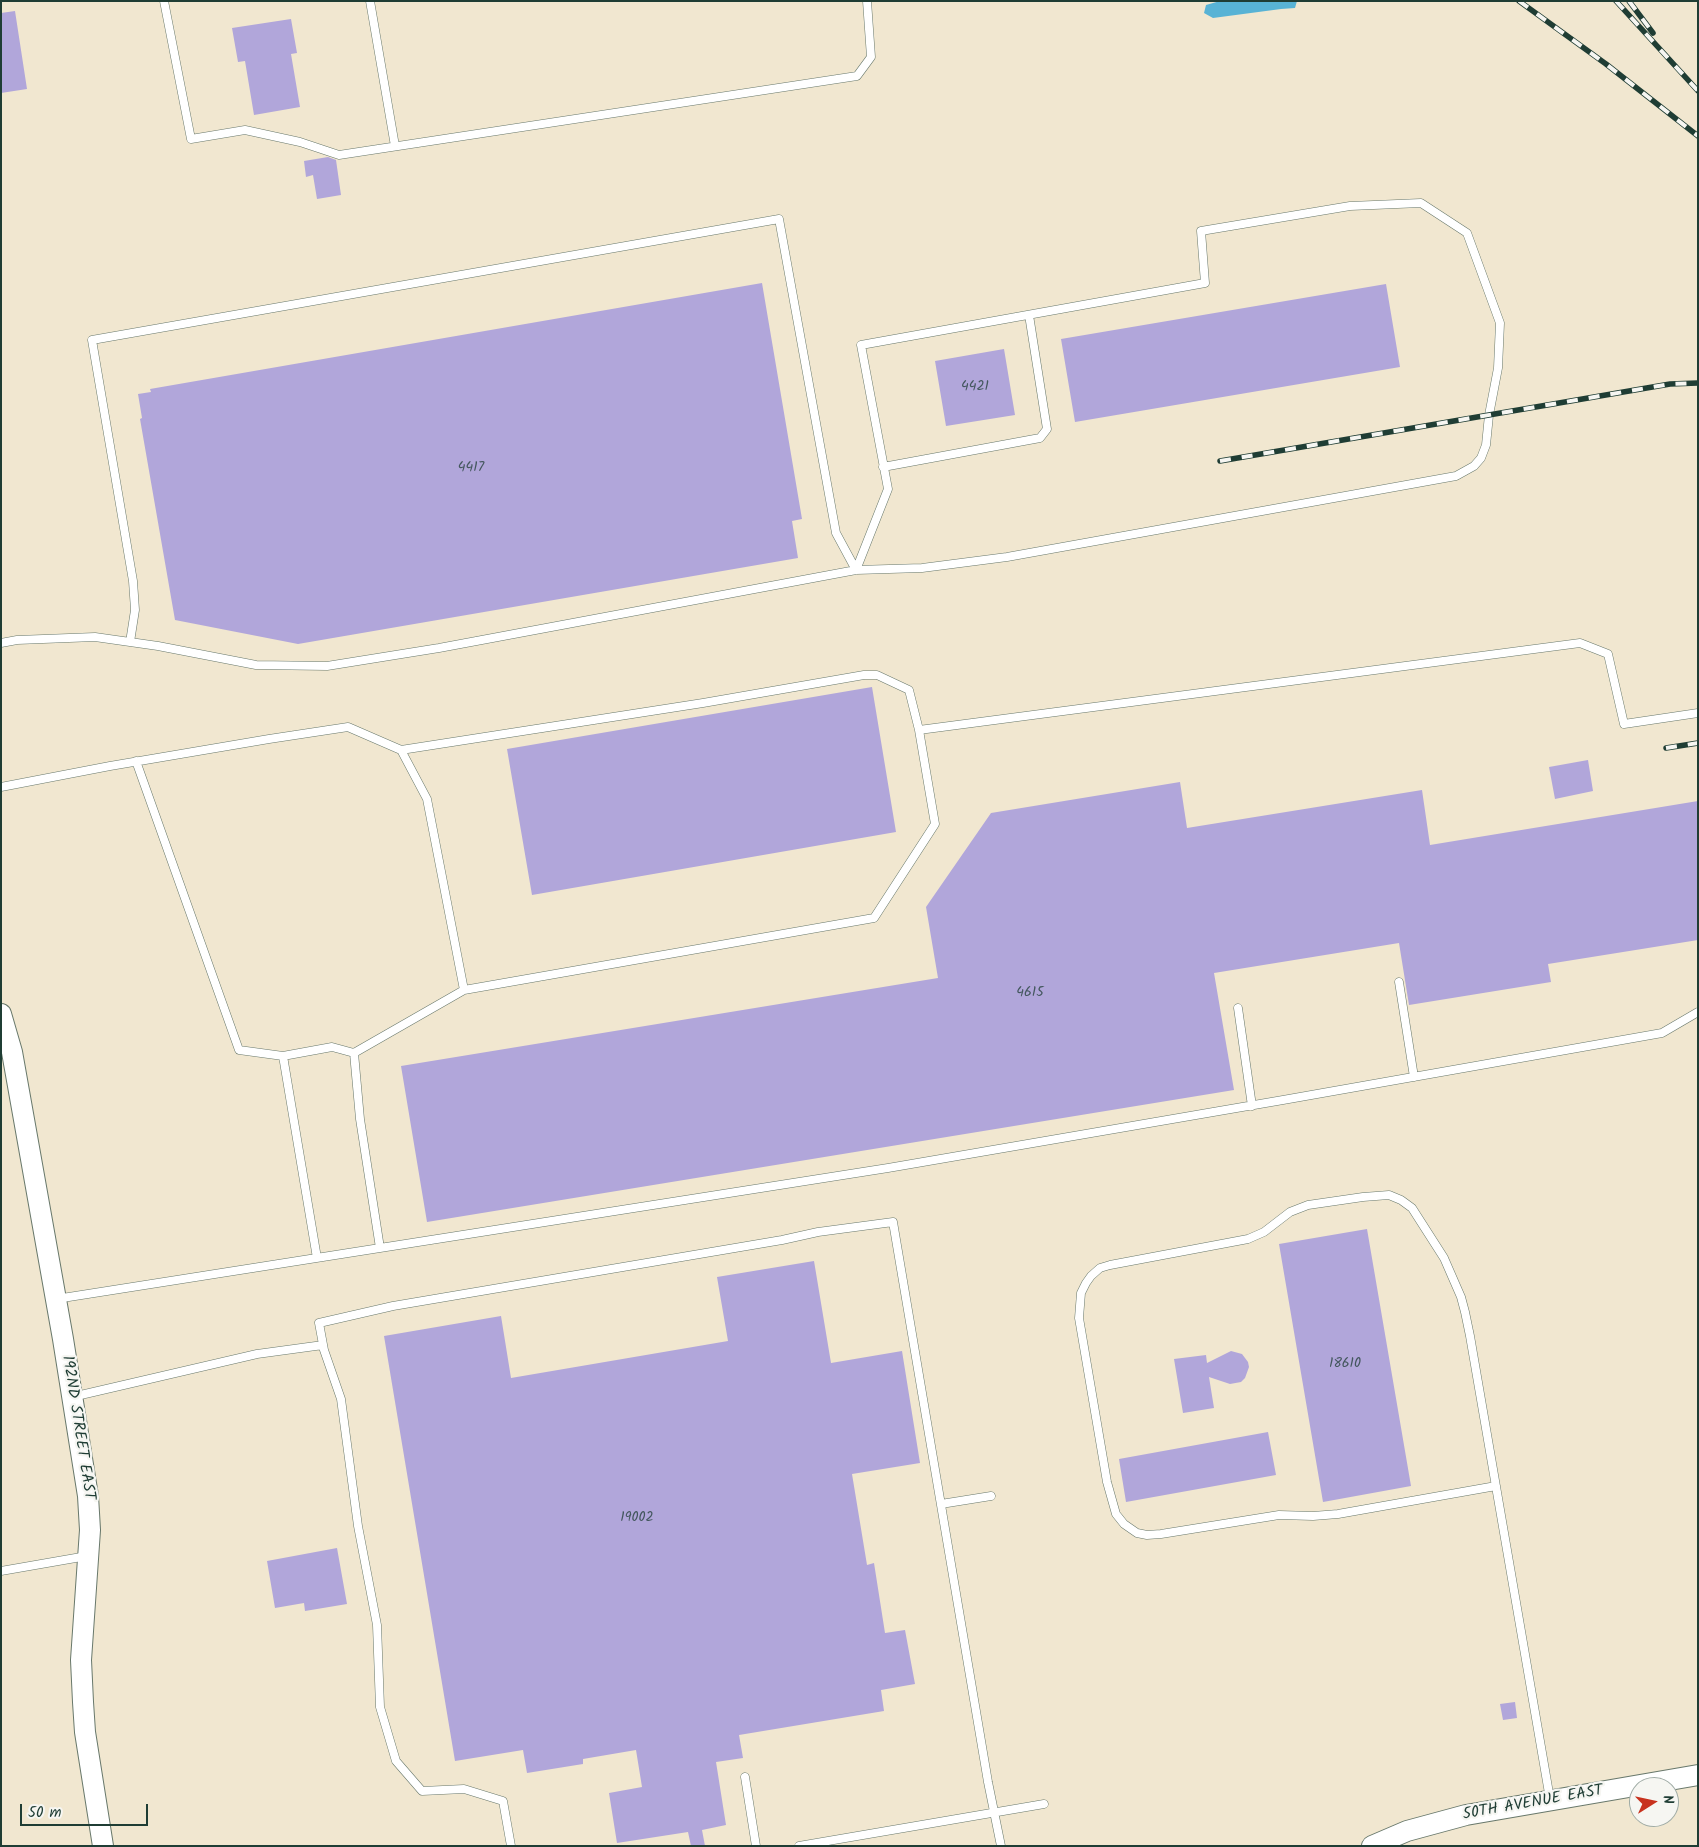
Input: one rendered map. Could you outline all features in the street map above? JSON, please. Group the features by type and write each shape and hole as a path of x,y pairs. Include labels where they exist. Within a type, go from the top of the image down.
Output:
{"street":[{"name":"192ND STREET EAST","path":"1,1014 12,1052 56,1299 88,1496 89,1556 81,1660 85,1732 103,1846"},
{"name":"50TH AVENUE EAST","path":"1372,1846 1407,1831 1466,1816 1698,1775"}],"lane":[{"path":"164,1 191,139 245,130 300,142 339,155 857,76 871,57 867,1"},
{"path":"370,1 395,146"},
{"path":"1,643 17,640 95,638 158,646 256,665 327,666 448,646 856,570 922,568 1007,557 1456,476 1474,466 1482,458 1486,445 1489,415 1498,368 1500,323 1467,233 1421,203 1350,206 1201,231 1205,283 861,345 888,490 856,570"},
{"path":"130,642 135,610 133,581 92,340 779,219 836,533 856,570"},
{"path":"883,467 1040,438 1047,429 1029,315"},
{"path":"919,730 1580,643 1608,654 1624,724 1698,713"},
{"path":"1,787 136,761 348,727 401,750 703,703 864,675 877,675 910,690 919,730 935,824 874,918 464,990 354,1052 332,1047 283,1056 240,1050 136,761"},
{"path":"401,750 427,799 464,990"},
{"path":"1399,982 1414,1077"},
{"path":"1238,1008 1252,1106"},
{"path":"56,1299 878,1170 1252,1106 1662,1033 1698,1012"},
{"path":"354,1052 360,1119 380,1248"},
{"path":"283,1056 317,1258"},
{"path":"1496,1486 1338,1514 1313,1516 1279,1515 1161,1534 1147,1535 1137,1533 1124,1524 1116,1514 1107,1482 1079,1318 1081,1293 1091,1276 1105,1266 1241,1242 1256,1236 1290,1212 1308,1205 1389,1196 1401,1200 1412,1208 1444,1258 1461,1297 1470,1336 1496,1486 1550,1801"},
{"path":"511,1846 503,1800 464,1789 422,1791 396,1761 380,1707 377,1625 358,1526 341,1399 323,1345 319,1323 393,1306 782,1240 818,1232 893,1222 1001,1846"},
{"path":"72,1397 257,1354 323,1345"},
{"path":"941,1504 991,1496"},
{"path":"1,1571 89,1556"},
{"path":"745,1777 756,1846"},
{"path":"799,1846 995,1814 1044,1804"}],"water":[{"path":"1220,1 1297,1 1295,8 1213,18 1204,13 1206,5"}],"building":[{"path":"15,11 27,89 1,93 1,13"},
{"path":"291,19 297,53 291,54 300,107 254,115 245,61 238,62 232,28"},
{"path":"328,157 336,160 341,195 317,199 313,175 306,177 304,161"},
{"path":"762,283 802,519 792,521 798,558 298,644 175,620 140,419 142,418 138,394 151,392 150,389"},
{"path":"1386,284 1400,367 1075,422 1061,339"},
{"path":"1004,349 1015,415 946,426 935,361"},
{"path":"872,687 896,832 532,895 507,749"},
{"path":"1588,760 1593,791 1555,799 1549,767"},
{"path":"1180,782 1187,828 1422,790 1430,845 1698,801 1698,940 1548,964 1551,982 1409,1005 1399,943 1214,973 1234,1090 427,1222 401,1066 938,978 926,907 991,813"},
{"path":"1367,1229 1411,1486 1323,1502 1279,1244"},
{"path":"814,1261 831,1363 902,1351 920,1463 852,1474 867,1565 874,1563 885,1633 905,1630 915,1684 881,1690 884,1711 739,1735 743,1758 716,1762 726,1825 702,1830 705,1846 691,1846 688,1832 617,1843 609,1793 642,1787 636,1750 583,1759 583,1764 527,1773 523,1750 455,1761 384,1336 501,1316 511,1378 728,1341 717,1277"},
{"path":"1231,1351 1242,1354 1248,1362 1249,1367 1245,1378 1241,1382 1230,1384 1209,1377 1214,1408 1183,1413 1174,1359 1206,1355 1207,1363"},
{"path":"1268,1432 1276,1475 1126,1502 1119,1459"},
{"path":"337,1548 347,1604 305,1611 304,1603 275,1608 267,1561"},
{"path":"1515,1702 1517,1718 1503,1720 1500,1704"}],"railway":[{"path":"1519,1 1606,64 1698,136"},
{"path":"1616,1 1698,91"},
{"path":"1629,1 1653,33"},
{"path":"1220,461 1670,384 1698,383"},
{"path":"1666,748 1698,743"}]}
